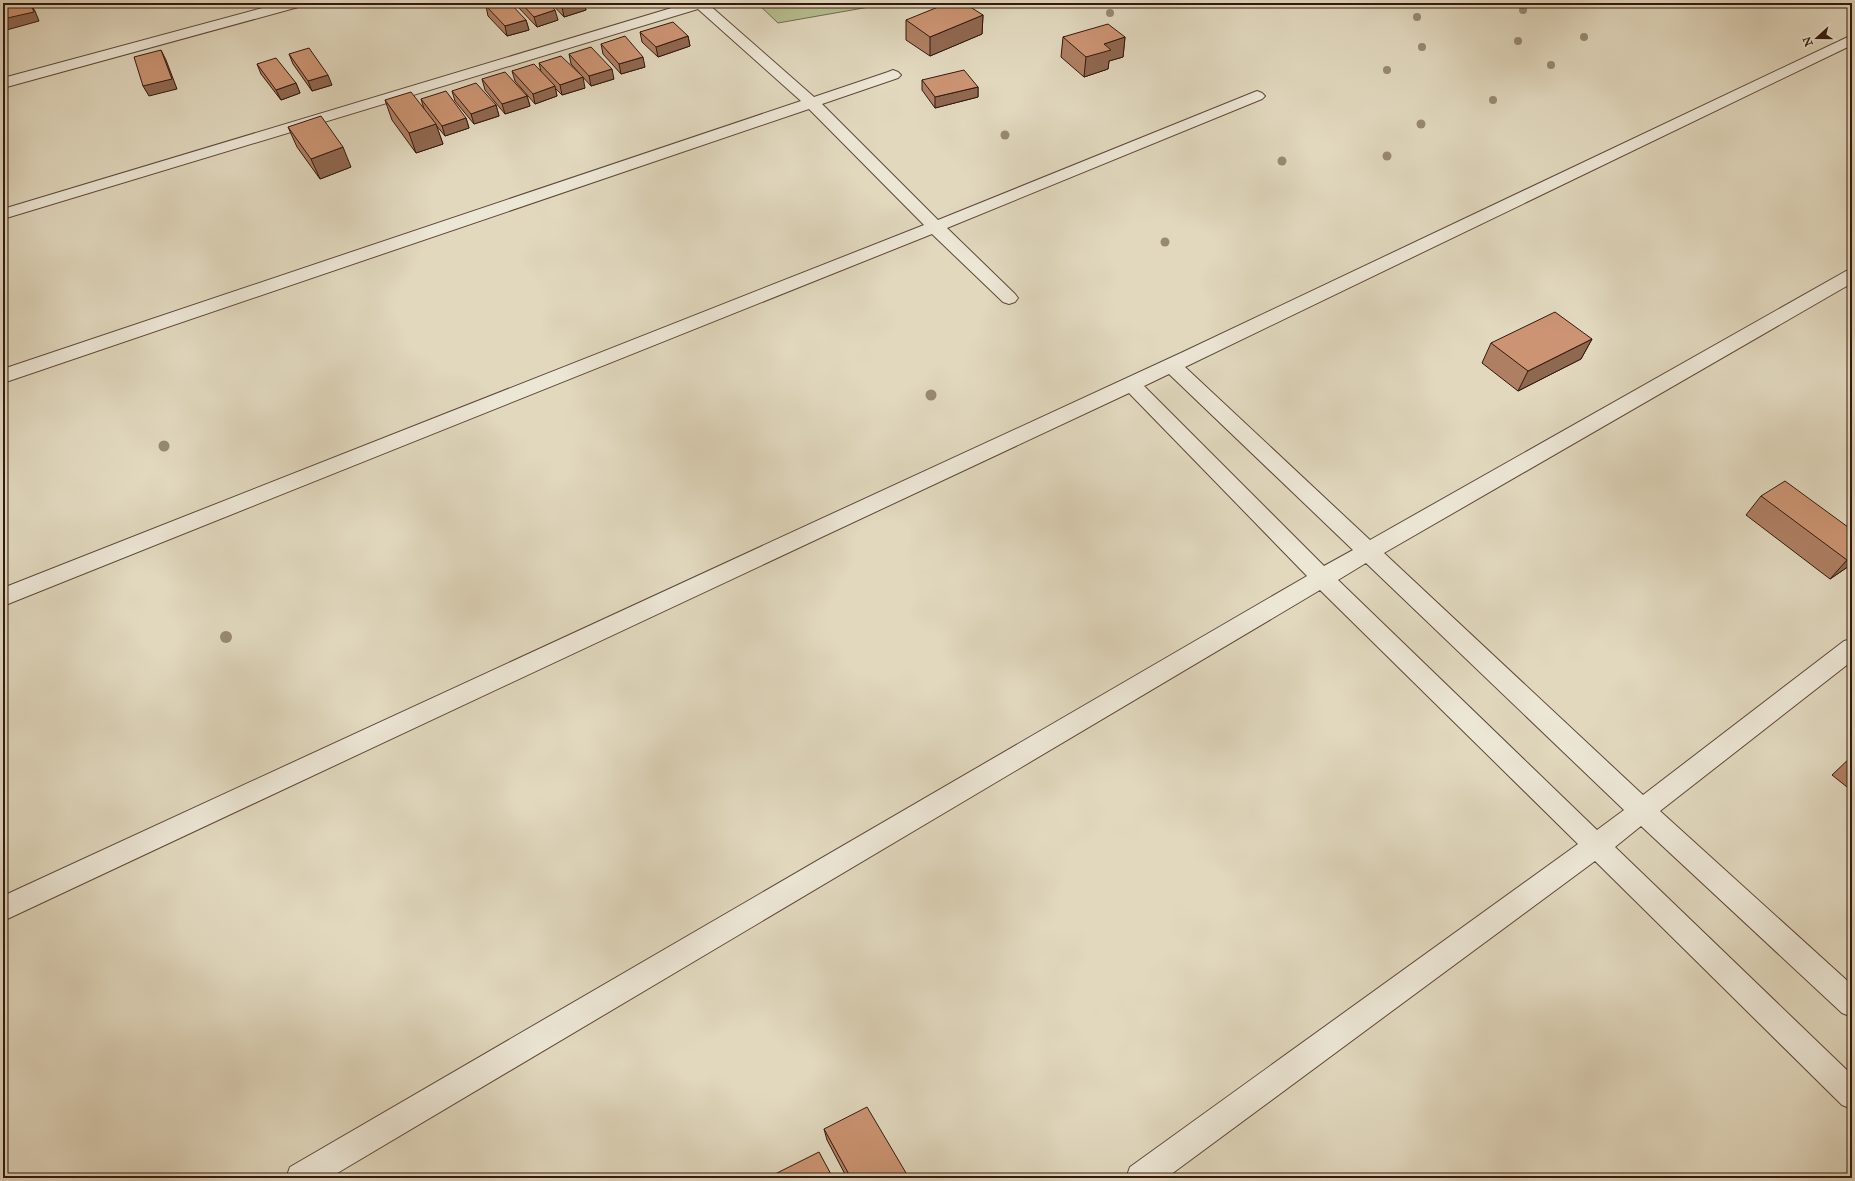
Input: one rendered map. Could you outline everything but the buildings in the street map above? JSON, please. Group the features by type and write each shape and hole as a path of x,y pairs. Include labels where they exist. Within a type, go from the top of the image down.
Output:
{"street":[{"path":"3,83 297,3"},
{"path":"3,214 700,4 814,104 935,227 1009,298"},
{"path":"3,909 1172,366 1852,39"},
{"path":"3,376 814,104 893,75"},
{"path":"3,597 935,227 1257,96"},
{"path":"301,1178 1322,578 1852,275"},
{"path":"1172,366 1641,810 1852,1003"},
{"path":"1131,384 1322,578 1852,1095"},
{"path":"1141,1178 1596,846 1852,648"}],"green space":[{"path":"757,3 892,3 778,23"}]}
